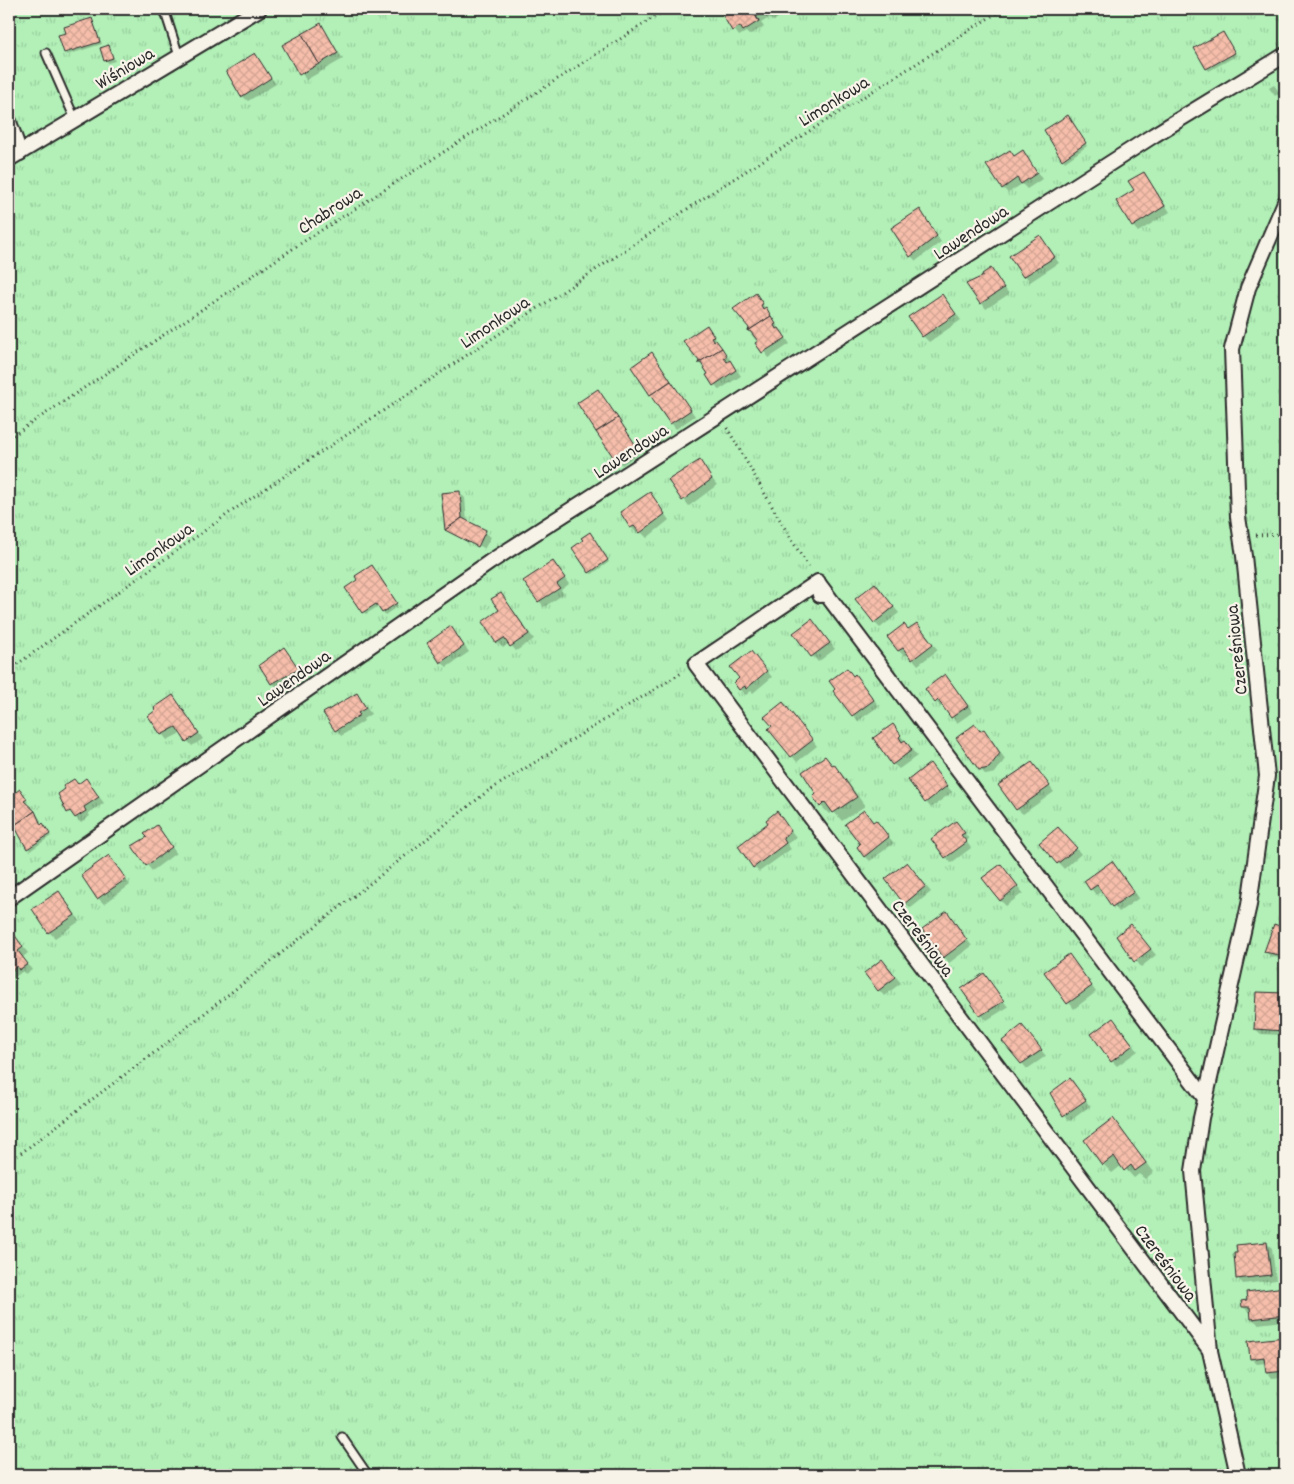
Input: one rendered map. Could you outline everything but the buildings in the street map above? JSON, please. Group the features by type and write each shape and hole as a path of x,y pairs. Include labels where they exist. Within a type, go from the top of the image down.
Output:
{"street":[{"name":"Wiśniowa","path":"14,156 259,9"},
{"name":"Lawendowa","path":"9,898 490,562 1154,135 1285,55"},
{"path":"9,122 14,156"},
{"name":"Czereśniowa","path":"1238,1475 1210,1351 1194,1171 1205,1098 1249,906 1267,776 1238,517 1232,349 1248,288 1285,202"},
{"path":"696,664 819,588 1205,1098"},
{"name":"Czereśniowa","path":"696,664 1210,1351"}],"lane":[{"path":"164,9 179,56"},
{"path":"46,53 75,119"},
{"path":"342,1437 368,1475"}],"path":[{"name":"Chabrowa","path":"9,438 303,242 667,9"},
{"name":"Limonkowa","path":"9,670 276,482 716,190 1003,9"},
{"path":"719,414 819,588"},
{"path":"1241,535 1285,534"},
{"path":"9,1162 158,1049 488,791 696,664"}],"green space":[{"path":"9,9 1285,9 1285,1475 9,1475"}]}
